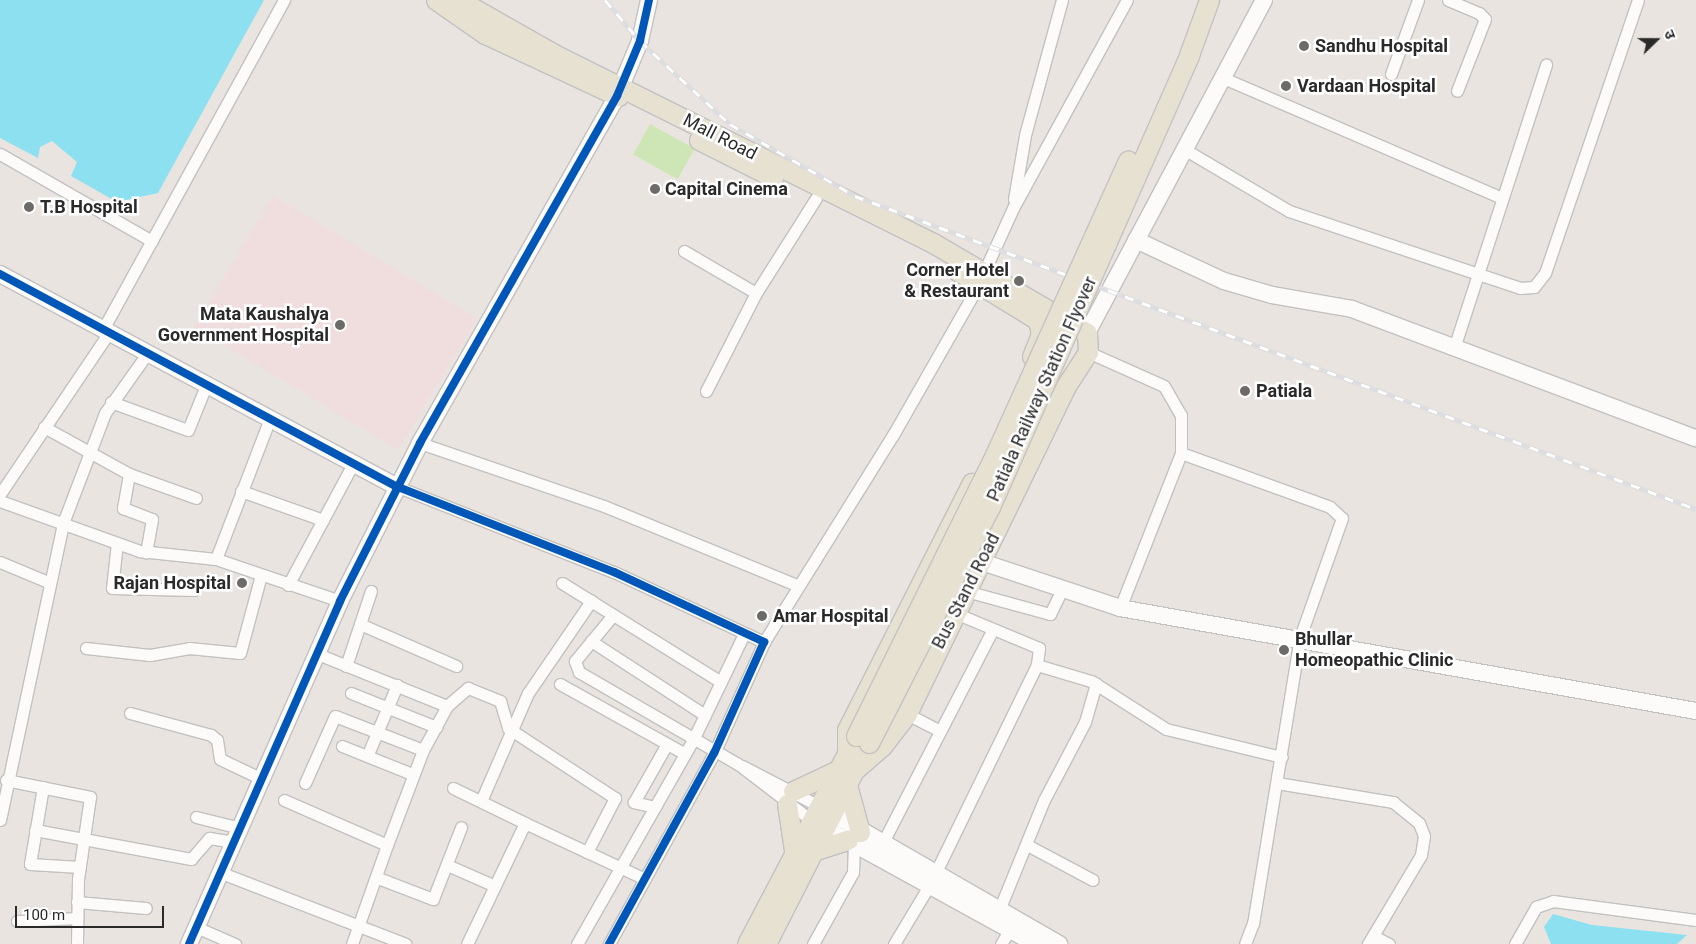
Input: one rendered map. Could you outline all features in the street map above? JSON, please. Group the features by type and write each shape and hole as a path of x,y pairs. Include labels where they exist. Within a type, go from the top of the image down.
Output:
{"main road":[{"name":"Mall Road","path":"436,0 485,34 619,91 981,278"},
{"name":"Mall Road","path":"459,0 506,29 816,198 959,271"},
{"name":"Patiala Railway Station Flyover","path":"863,739 999,446 1172,64 1196,0"},
{"name":"Patiala Railway Station Flyover","path":"847,770 990,507 1189,55 1208,0"},
{"name":"Bus Stand Road","path":"959,271 981,278 1087,333"},
{"name":"Bus Stand Road","path":"847,770 847,730 938,546 979,470 1041,334 1032,314 981,278"},
{"path":"1087,333 1088,352"},
{"name":"Bus Stand Road","path":"747,944 847,770 882,746 907,714 1066,386 1088,352"},
{"path":"847,770 854,838 802,851 790,798 847,770"},
{"name":"Bus Stand Road","path":"766,944 802,851"}],"street":[{"path":"0,494 105,332 152,241 284,0"},
{"path":"1013,208 1025,135 1062,0"},
{"path":"609,944 714,752 764,642 893,435 981,278 1013,208 1127,0"},
{"path":"1087,333 1221,77 1264,0"},
{"path":"1391,74 1418,0"},
{"path":"1448,0 1479,12 1485,20 1457,91"},
{"path":"1184,149 1289,211 1520,288 1539,283 1638,0"},
{"path":"189,944 219,872 320,655 340,601 420,443 619,91 652,4"},
{"path":"1454,348 1546,65"},
{"path":"1221,77 1502,198"},
{"path":"0,154 152,241"},
{"path":"706,391 756,293 816,198"},
{"path":"1136,240 1224,281 1272,296 1330,302 1696,438"},
{"path":"684,251 756,293"},
{"path":"0,274 205,388 398,488 614,572 764,642"},
{"path":"1088,352 1164,386 1181,415 1181,453 1120,608"},
{"path":"0,820 6,780 48,582 63,523 111,402 146,355"},
{"path":"111,402 188,430 205,388"},
{"path":"216,559 269,421"},
{"path":"44,427 89,455 129,474 196,498"},
{"path":"420,443 604,506 798,585"},
{"path":"1181,453 1330,507 1342,518 1300,638 1282,757 1252,923 1245,944"},
{"path":"288,585 353,464"},
{"path":"129,474 123,508 152,519 146,552"},
{"path":"241,491 323,520"},
{"path":"0,501 146,552 216,559 288,585 340,601"},
{"path":"117,543 112,588 194,590"},
{"path":"938,546 980,562 1120,608 1300,638 1696,711"},
{"path":"0,562 48,582"},
{"path":"86,648 150,655 189,648 240,653 261,575"},
{"path":"562,583 721,682"},
{"path":"966,591 1050,614 1062,589"},
{"path":"346,666 370,591"},
{"path":"481,801 534,682 591,601"},
{"path":"894,944 932,879 1037,665 1041,649 992,631 955,613"},
{"path":"613,615 575,661 579,672 693,740 738,764 854,838 997,915 1060,944"},
{"path":"360,624 456,666"},
{"path":"882,844 939,730 992,631"},
{"path":"577,944 622,868 693,740 744,634"},
{"path":"591,641 705,715"},
{"path":"320,655 447,706"},
{"path":"1037,665 1096,684 1166,729 1282,757"},
{"path":"560,684 685,754"},
{"path":"997,915 1029,846 1044,800 1085,722 1096,684"},
{"path":"368,754 397,685"},
{"path":"352,944 378,878 387,845 412,774 447,706 465,688 495,698 505,707 504,725 615,798 588,852"},
{"path":"351,693 436,727"},
{"path":"130,713 211,735 217,740 220,759 262,779"},
{"path":"907,714 939,730"},
{"path":"305,783 335,716 377,734 423,750"},
{"path":"655,807 634,802 667,744"},
{"path":"342,746 368,754 412,774"},
{"path":"6,780 90,797 87,836 80,867 77,902 77,944"},
{"path":"1277,783 1393,802 1419,823 1424,836 1422,855 1371,940 1389,944"},
{"path":"43,787 30,864 80,867"},
{"path":"453,788 645,879"},
{"path":"284,800 387,845"},
{"path":"196,817 237,835"},
{"path":"467,944 525,823"},
{"path":"378,878 430,900 447,865 461,827"},
{"path":"35,830 87,836 192,860 210,838 237,835"},
{"path":"854,838 882,844 932,879"},
{"path":"813,944 853,872 854,838"},
{"path":"1029,846 1093,880"},
{"path":"447,865 495,886"},
{"path":"219,872 406,944"},
{"path":"1515,944 1536,907 1553,901 1696,920"},
{"path":"77,902 146,908"},
{"path":"997,915 1010,929 1036,944"},
{"path":"17,921 77,918"},
{"path":"196,927 235,944"},
{"path":"1001,944 1010,929"}],"shaded area":[{"name":"Mata Kaushalya Government Hospital","path":"273,196 477,319 398,450 194,327"}],"green space":[{"path":"650,124 695,149 678,179 633,155"}],"water":[{"path":"0,0 264,0 158,193 117,202 71,176 77,162 52,141 40,147 38,158 0,138"},
{"path":"1553,914 1592,925 1687,935 1677,944 1551,944 1544,927"}],"railway":[{"path":"605,0 640,41 730,124 855,196 1696,509"}],"cycle path":[{"path":"189,944 340,601 420,443 617,96 640,41 649,0"},
{"path":"0,274 398,487 614,572 764,642 714,753 609,944"}],"place":[{"name":"Sandhu Hospital","path":"1304,46"},
{"name":"Vardaan Hospital","path":"1286,86"},
{"name":"Capital Cinema","path":"655,189"},
{"name":"T.B Hospital","path":"29,207"},
{"name":"Corner Hotel & Restaurant","path":"1019,281"},
{"name":"Mata Kaushalya Government Hospital","path":"340,325"},
{"name":"Patiala","path":"1245,391"},
{"name":"Rajan Hospital","path":"242,583"},
{"name":"Amar Hospital","path":"762,616"},
{"name":"Bhullar Homeopathic Clinic","path":"1284,650"}]}
